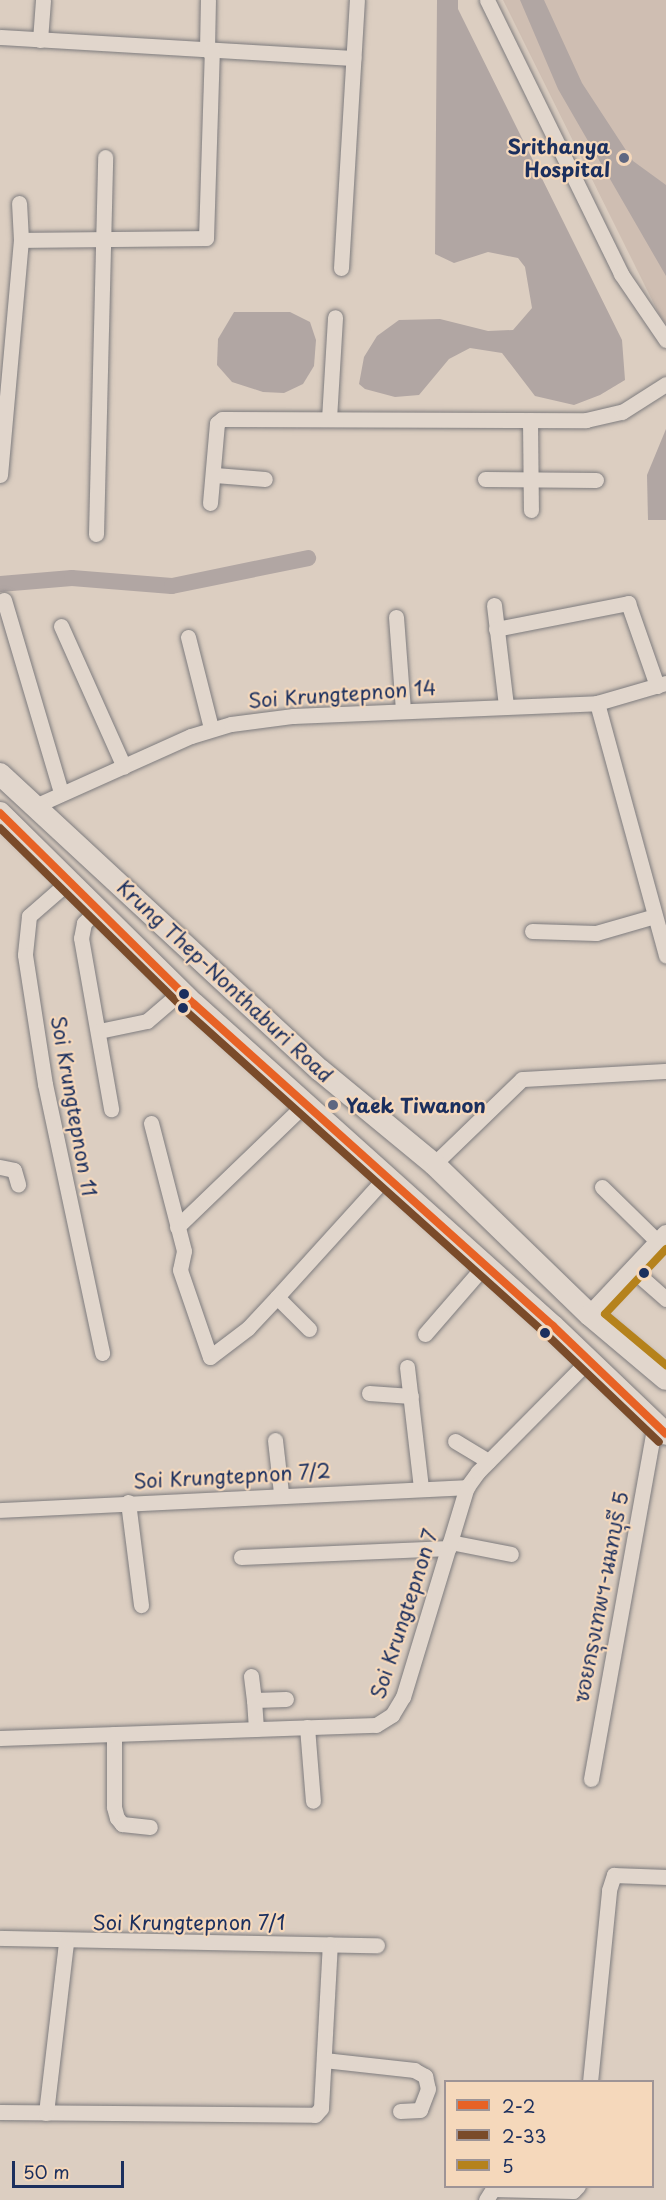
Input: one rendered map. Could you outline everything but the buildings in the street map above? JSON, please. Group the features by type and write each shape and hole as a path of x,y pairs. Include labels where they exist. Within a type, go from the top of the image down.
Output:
{"main road":[{"name":"Krung Thep-Nonthaburi Road","path":"0,774 320,1070 434,1164 590,1315 666,1379"},
{"name":"Krung Thep-Nonthaburi Road","path":"0,813 182,991 660,1429"}],"street":[{"path":"40,40 43,0"},
{"path":"21,240 206,238 208,0"},
{"path":"341,268 357,0"},
{"path":"487,0 621,274 666,339"},
{"path":"0,38 353,58"},
{"path":"96,534 105,157"},
{"path":"0,476 21,240 19,203"},
{"path":"329,419 335,317"},
{"path":"210,503 215,475 217,423 222,419 530,420 604,418 639,404 666,384"},
{"path":"530,420 531,510"},
{"path":"215,475 266,478"},
{"path":"484,479 596,480"},
{"path":"4,600 61,793"},
{"path":"496,629 628,603 661,684"},
{"path":"494,604 506,706"},
{"path":"396,617 404,710"},
{"path":"62,626 124,766"},
{"path":"188,637 211,728"},
{"name":"Soi Krungtepnon 14","path":"35,806 211,728 293,716 597,703 661,684"},
{"path":"597,703 666,956"},
{"name":"Soi Krungtepnon 11","path":"68,882 29,916 25,955 45,1084 102,1353"},
{"path":"98,909 84,923 81,938 111,1109"},
{"path":"532,931 596,933 655,916"},
{"path":"99,1031 147,1021 182,991"},
{"path":"434,1164 522,1078 666,1071"},
{"path":"177,1227 306,1103"},
{"path":"151,1124 184,1251 180,1270 210,1357 248,1328 385,1178"},
{"path":"0,1167 14,1170 18,1185"},
{"path":"590,1315 662,1238 602,1187"},
{"path":"424,1334 484,1266"},
{"path":"633,1270 666,1299"},
{"path":"278,1297 309,1329"},
{"name":"Soi Krungtepnon 7","path":"0,1738 376,1725 392,1715 403,1697 467,1487 488,1461 588,1361"},
{"path":"407,1367 421,1488"},
{"path":"369,1393 411,1396"},
{"name":"ซอยกรุงเทพฯ-นนทบุรี 5","path":"591,1779 660,1429"},
{"path":"275,1440 281,1493"},
{"path":"455,1440 488,1461"},
{"name":"Soi Krungtepnon 7/2","path":"0,1510 281,1493 467,1487"},
{"path":"128,1502 141,1605"},
{"path":"242,1557 449,1545 511,1554"},
{"path":"251,1676 256,1729"},
{"path":"254,1700 286,1699"},
{"path":"306,1728 313,1801"},
{"path":"114,1734 114,1807 117,1818 122,1824 150,1827"},
{"path":"590,2080 609,1890 614,1875 666,1877"},
{"name":"Soi Krungtepnon 7/1","path":"0,1938 66,1942 377,1945"},
{"path":"46,2113 66,1942"},
{"path":"0,2112 315,2115 321,2108 330,1944"},
{"path":"324,2060 414,2070 425,2076 428,2089 420,2109 400,2111"},
{"path":"486,2200 493,2189 573,2191 577,2188"}],"shaded area":[{"path":"437,0 458,0 458,9 622,340 625,380 600,395 574,405 535,396 502,353 470,348 449,359 419,395 395,397 365,389 359,384 364,357 377,336 399,320 440,319 488,331 513,330 532,308 525,267 518,258 488,252 454,263 435,254"},
{"name":"Srithanya Hospital","path":"503,0 666,0 666,324 660,316"},
{"path":"520,0 544,0 582,83 633,161 666,185 666,276 558,89"},
{"path":"234,312 290,312 310,322 316,340 314,366 303,384 284,393 263,392 232,382 217,365 218,339"},
{"path":"666,429 666,520 648,520 647,475"}],"waterway":[{"path":"0,584 72,578 172,586 308,558"}],"transit line":[{"name":"2-2","path":"0,813 194,1004 553,1326 666,1434"},
{"name":"2-33","path":"0,828 187,1012 546,1334 659,1442"},
{"name":"5","path":"666,1249 605,1314 666,1365"}],"place":[{"name":"Srithanya Hospital","path":"624,158"},
{"name":"Yaek Tiwanon","path":"333,1105"}]}
